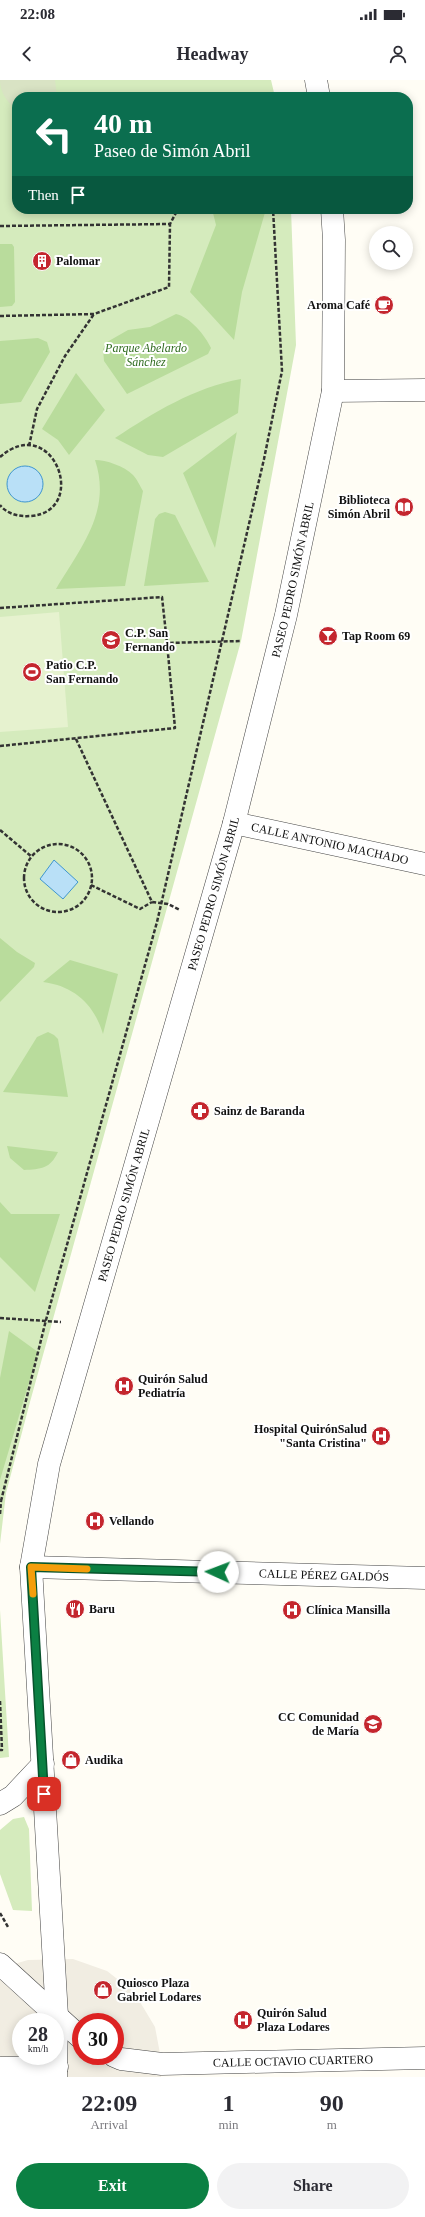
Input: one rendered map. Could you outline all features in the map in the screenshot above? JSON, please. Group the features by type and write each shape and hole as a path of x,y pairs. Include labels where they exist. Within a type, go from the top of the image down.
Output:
{"street":[{"path":"316,80 318,92"},
{"name":"PASEO PEDRO SIMÓN ABRIL","path":"57,2013 31,1567 49,1464 207,920 234,823 286,615 333,391 334,240 332,214"},
{"path":"333,391 425,390"},
{"name":"CALLE ANTONIO MACHADO","path":"234,823 425,864"},
{"name":"CALLE PÉREZ GALDÓS","path":"31,1567 425,1578"},
{"path":"0,1804 13,1796 43,1764"},
{"path":"0,1964 54,2013"},
{"path":"64,2022 72,2030"},
{"name":"CALLE OCTAVIO CUARTERO","path":"124,2059 162,2064 425,2058"},
{"path":"0,2068 56,2072"}],"path":[{"path":"0,316 94,314 169,287 170,224 175,214"},
{"path":"0,1514 0,1501 46,1320 161,904 222,641 282,371 273,214"},
{"path":"0,226 170,224"},
{"path":"29,446 37,409 66,356 94,314"},
{"path":"0,458 8,451 18,447 29,446 40,448 50,454 57,463 61,473 62,484 59,495 53,505 44,512 34,516 23,517 12,514 0,505"},
{"path":"0,511 3,508"},
{"path":"0,608 162,597 175,728 0,746"},
{"path":"167,643 241,641"},
{"path":"76,739 152,902"},
{"path":"0,830 32,857"},
{"path":"60,844 71,846 81,852 87,860 92,870 91,885 83,900 74,908 63,911 52,911 41,907 32,899 25,884 26,867 32,857 40,849 50,845 60,844"},
{"path":"91,885 140,909 152,902 207,920"},
{"path":"0,1318 46,1320 88,1330"},
{"path":"0,1701 2,1750 0,1750"},
{"path":"0,1913 8,1927"}],"green space":[{"name":"Parque Abelardo Sánchez","path":"0,80 271,80 274,92 12,92 12,214 291,214 296,345 241,641 30,1402 6,1493 0,1544"},
{"path":"0,80 55,80 56,92 12,92 12,105 5,97"},
{"path":"213,214 265,214 242,292 234,340 190,292 216,225"},
{"path":"0,244 12,244 14,247 15,302 12,306 0,307"},
{"path":"176,314 187,319 201,332 211,348 208,354 127,394 104,361 103,349 107,342 128,330 150,327"},
{"path":"38,338 47,342 50,352 21,402 0,404 0,341"},
{"path":"76,373 105,410 69,455 58,440 42,429"},
{"path":"241,379 238,413 163,457 148,455 115,438 175,402 207,388"},
{"path":"237,432 215,548 183,473"},
{"path":"95,460 109,462 125,469 134,477 143,491 125,586 56,589 84,543 97,512 100,496 99,478"},
{"path":"165,512 175,515 209,582 144,586 155,519 159,514"},
{"name":"Patio C.P. San Fernando","path":"59,612 68,727 0,732 0,617"},
{"path":"0,938 17,952 35,963 34,967 0,1002"},
{"path":"70,960 118,974 103,1034 94,1014 81,998 64,988 43,982"},
{"path":"48,1032 58,1039 68,1097 3,1092 37,1037"},
{"path":"7,1146 58,1152 52,1162 48,1165 40,1168 24,1170 10,1158"},
{"path":"0,1202 11,1214 60,1214 35,1292 0,1257"},
{"path":"9,1331 38,1352 0,1480 0,1378"},
{"path":"0,1610 9,1757 0,1758"},
{"path":"24,1817 29,1829 32,1911 13,1910 0,1874 0,1830 13,1819"}],"shaded area":[{"path":"73,1959 107,1971 134,1992 155,2027 162,2064 161,2077 0,2077 0,1971 4,1967 28,1960"}],"water":[{"path":"29,466 38,471 42,477 42,491 38,497 29,502 21,502 12,497 8,491 7,480 12,471 18,467"},
{"path":"54,860 78,882 63,899 40,879"}],"slow traffic":[{"path":"33,1594 31,1567 87,1569"}],"place":[{"name":"Palomar","path":"42,261"},
{"name":"Aroma Café","path":"384,305"},
{"name":"Biblioteca Simón Abril","path":"404,507"},
{"name":"Tap Room 69","path":"328,636"},
{"name":"C.P. San Fernando","path":"111,640"},
{"name":"Patio C.P. San Fernando","path":"32,672"},
{"name":"Sainz de Baranda","path":"200,1111"},
{"name":"Quirón Salud Pediatría","path":"124,1386"},
{"name":"Hospital QuirónSalud \"Santa Cristina\"","path":"381,1436"},
{"name":"Vellando","path":"95,1521"},
{"name":"Baru","path":"75,1609"},
{"name":"Clínica Mansilla","path":"292,1610"},
{"name":"CC Comunidad de María","path":"373,1724"},
{"name":"Audika","path":"71,1760"},
{"name":"Quiosco Plaza Gabriel Lodares","path":"103,1990"},
{"name":"Quirón Salud Plaza Lodares","path":"243,2020"}],"route":[{"path":"44,1794 31,1567 218,1572"}]}
